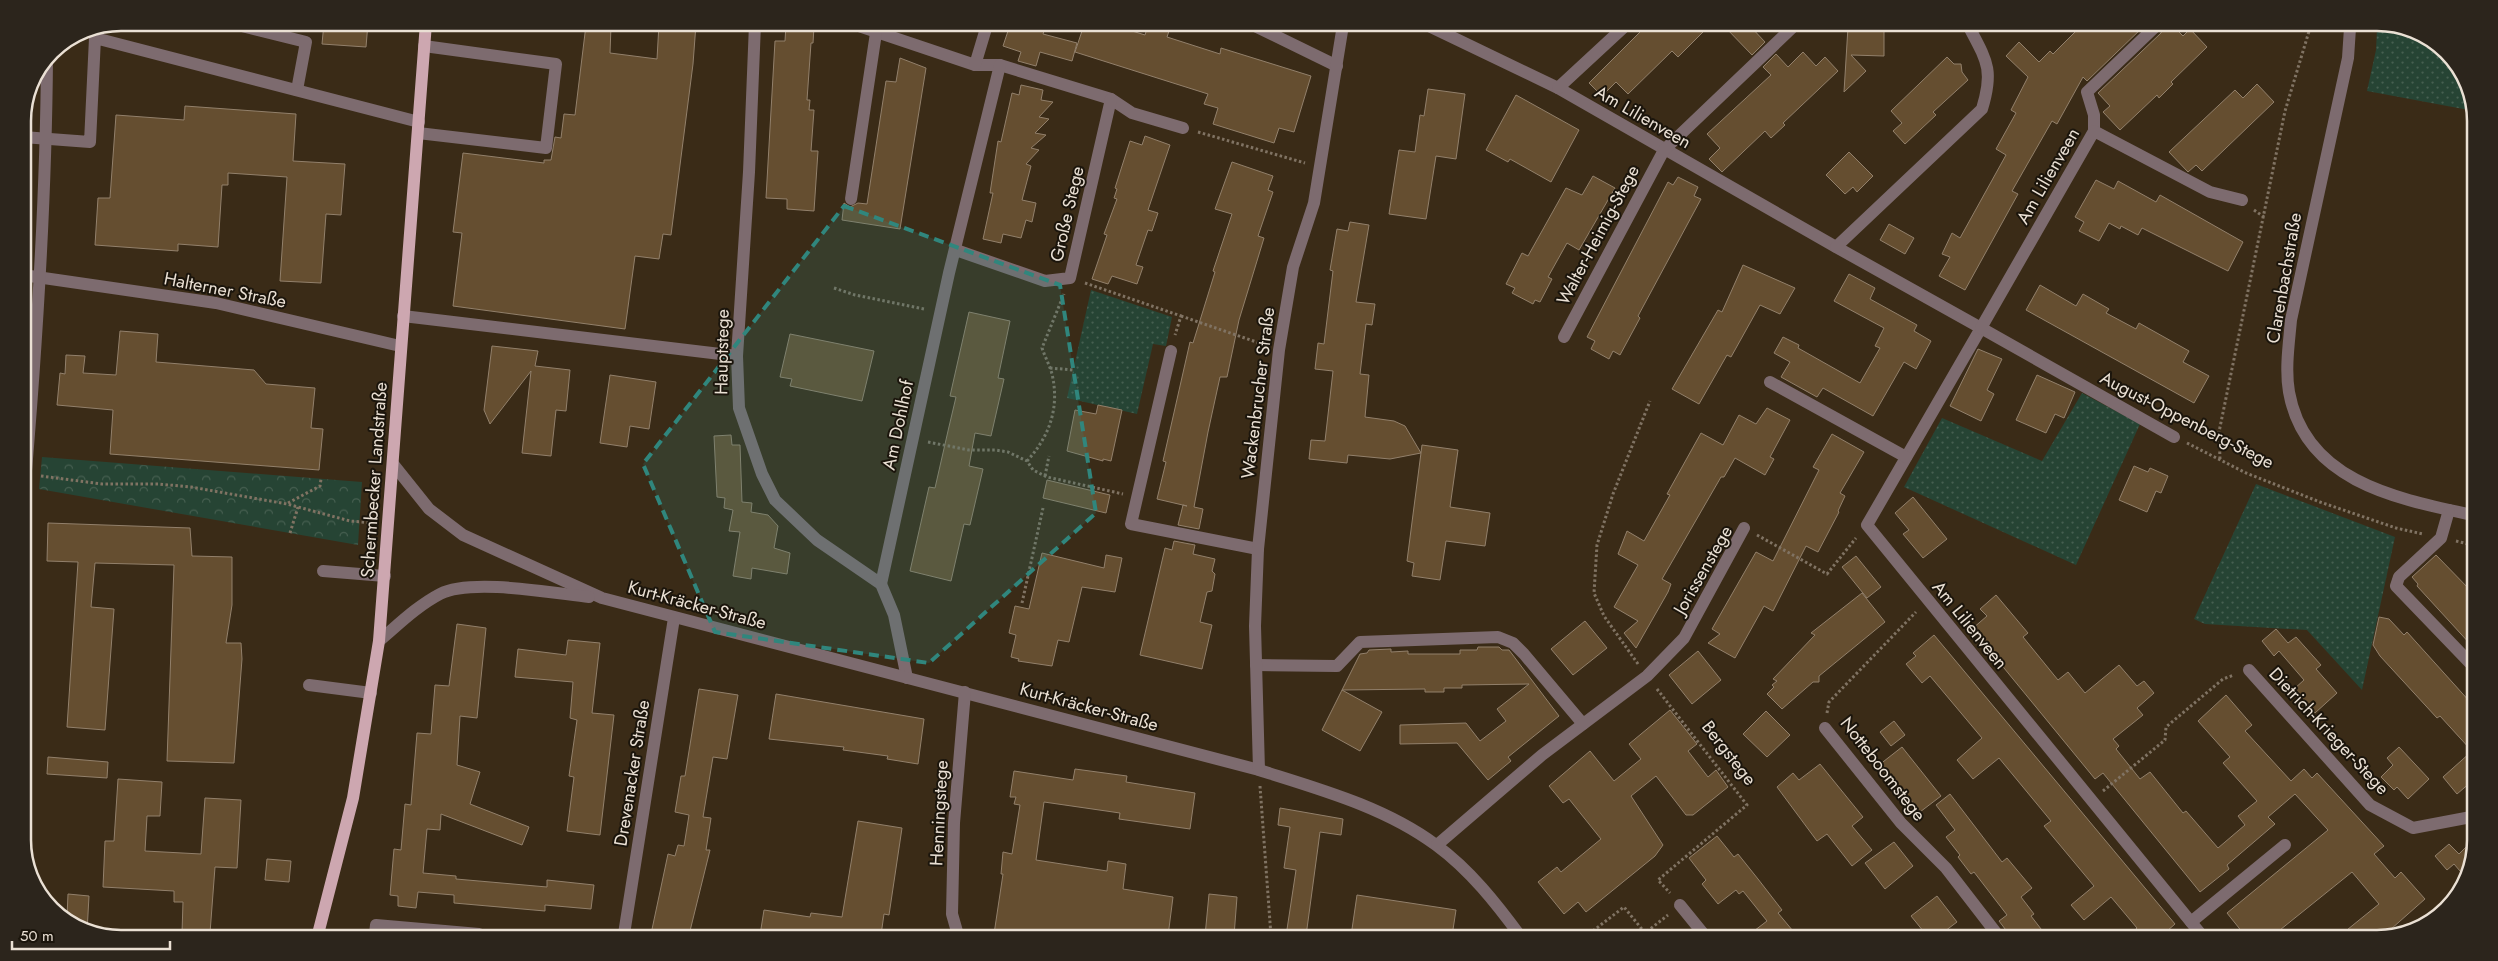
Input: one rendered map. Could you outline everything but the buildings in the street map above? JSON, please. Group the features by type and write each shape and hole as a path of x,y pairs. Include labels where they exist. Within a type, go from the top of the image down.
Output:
{"main road":[{"name":"Schermbecker Landstraße","path":"319,930 354,798 379,641 425,31"}],"street":[{"path":"262,31 306,42 297,90"},
{"name":"Hauptstege","path":"754,31 749,172 737,356 739,408 762,474 776,500 817,540 881,584"},
{"path":"871,31 975,65 1000,65 1111,99 1132,113 1183,128"},
{"path":"975,65 985,31"},
{"path":"1265,31 1337,66"},
{"name":"Wackenbrucher Straße","path":"1258,770 1256,665 1258,549 1280,350 1293,267 1314,203 1342,31"},
{"name":"Am Lilienveen","path":"1439,31 1558,88 1664,150 1981,328"},
{"path":"1558,88 1620,31"},
{"name":"Walter-Heimig-Stege","path":"1564,337 1664,150 1789,31"},
{"path":"1836,247 1982,109 1990,84 1985,56 1971,31"},
{"path":"2094,131 2094,115 2086,92 2151,31"},
{"name":"Clarenbachstraße","path":"2350,31 2348,58 2291,320 2288,357 2289,392 2299,421 2314,449 2340,471 2368,487 2467,514"},
{"path":"851,199 876,33"},
{"path":"100,34 297,90 418,127 546,148 556,64 424,46"},
{"path":"31,138 90,142 96,35"},
{"path":"956,250 1000,65"},
{"path":"31,412 42,276 47,70"},
{"name":"Große Stege","path":"956,250 1045,281 1066,278 1111,99"},
{"name":"Am Lilienveen","path":"2197,930 1867,525 2094,131 2210,192 2242,200"},
{"name":"Am Dohlhof","path":"881,584 949,273 956,250"},
{"name":"Halterner Straße","path":"31,275 216,302 400,346"},
{"path":"403,316 737,356"},
{"name":"August-Oppenberg-Stege","path":"1981,328 2174,437"},
{"path":"1171,350 1131,524 1258,549"},
{"path":"1770,382 1906,457"},
{"name":"Kurt-Kräcker-Straße","path":"393,464 429,509 463,535 602,598 1258,770 1335,794 1406,826 1437,846 1487,891 1516,930"},
{"path":"2449,510 2441,538 2399,577 2396,586 2467,660"},
{"name":"Jorissenstege","path":"1437,846 1542,756 1647,676 1684,638 1744,528"},
{"path":"323,571 385,576"},
{"path":"881,584 894,615 907,678"},
{"name":"Kurt-Kräcker-Straße","path":"379,641 422,604 442,593 462,587 514,589 602,598"},
{"name":"Drevenacker Straße","path":"625,930 674,618"},
{"path":"1256,665 1337,666 1360,642 1498,637 1513,643 1524,654 1583,724"},
{"name":"Dietrich-Krieger-Stege","path":"2249,670 2370,805 2413,828 2467,818"},
{"path":"310,685 371,693"},
{"name":"Henningstege","path":"957,930 952,914 954,823 965,692"},
{"name":"Notteboomstege","path":"1825,728 1901,823 1946,868 1994,930"},
{"path":"2190,922 2285,846"},
{"path":"1680,905 1700,930"},
{"path":"375,930 376,925 433,930"}],"path":[{"path":"2220,459 2219,432 2284,121 2309,31"},
{"path":"1183,128 1319,167"},
{"path":"1027,461 1041,446 1052,419 1054,388 1050,368 1042,348 1048,330 1064,297 1066,278 1280,350"},
{"path":"834,288 855,295 941,313"},
{"path":"1171,350 1181,316"},
{"path":"1050,368 1073,370"},
{"path":"1647,676 1604,616 1594,593 1597,545 1613,494 1650,401"},
{"name":"August-Oppenberg-Stege","path":"2174,437 2246,473 2328,505 2396,528 2467,544"},
{"path":"913,439 969,450 996,450 1027,461 1033,470 1045,476 1137,497"},
{"path":"1045,476 1049,456"},
{"path":"31,475 102,484 158,484 191,487 287,504 350,521 388,524"},
{"path":"287,504 320,486 321,479"},
{"path":"290,533 298,507"},
{"path":"1022,603 1043,508"},
{"name":"Jorissenstege","path":"1744,528 1827,574 1867,525"},
{"name":"Notteboomstege","path":"1825,728 1829,702 1928,602"},
{"path":"2092,802 2165,740 2166,726 2223,679 2249,670"},
{"name":"Bergstege","path":"1647,676 1747,805 1658,880 1680,905"},
{"path":"1258,770 1271,930"},
{"path":"1649,930 1680,905"},
{"path":"1594,930 1624,906 1643,930"}],"highlighted area":[{"path":"844,206 1060,285 1096,513 929,663 715,632 643,464"}],"green space":[{"path":"2377,31 2400,34 2422,43 2448,66 2455,76 2462,92 2466,110 2367,91 2376,50"},
{"path":"1091,290 1172,317 1166,346 1153,344 1137,414 1067,398"},
{"path":"2082,393 2140,424 2076,565 1904,487 1942,418 2042,461"},
{"path":"42,457 362,482 358,545 39,489"},
{"path":"2256,484 2395,537 2362,690 2307,630 2205,624 2194,619"}]}
